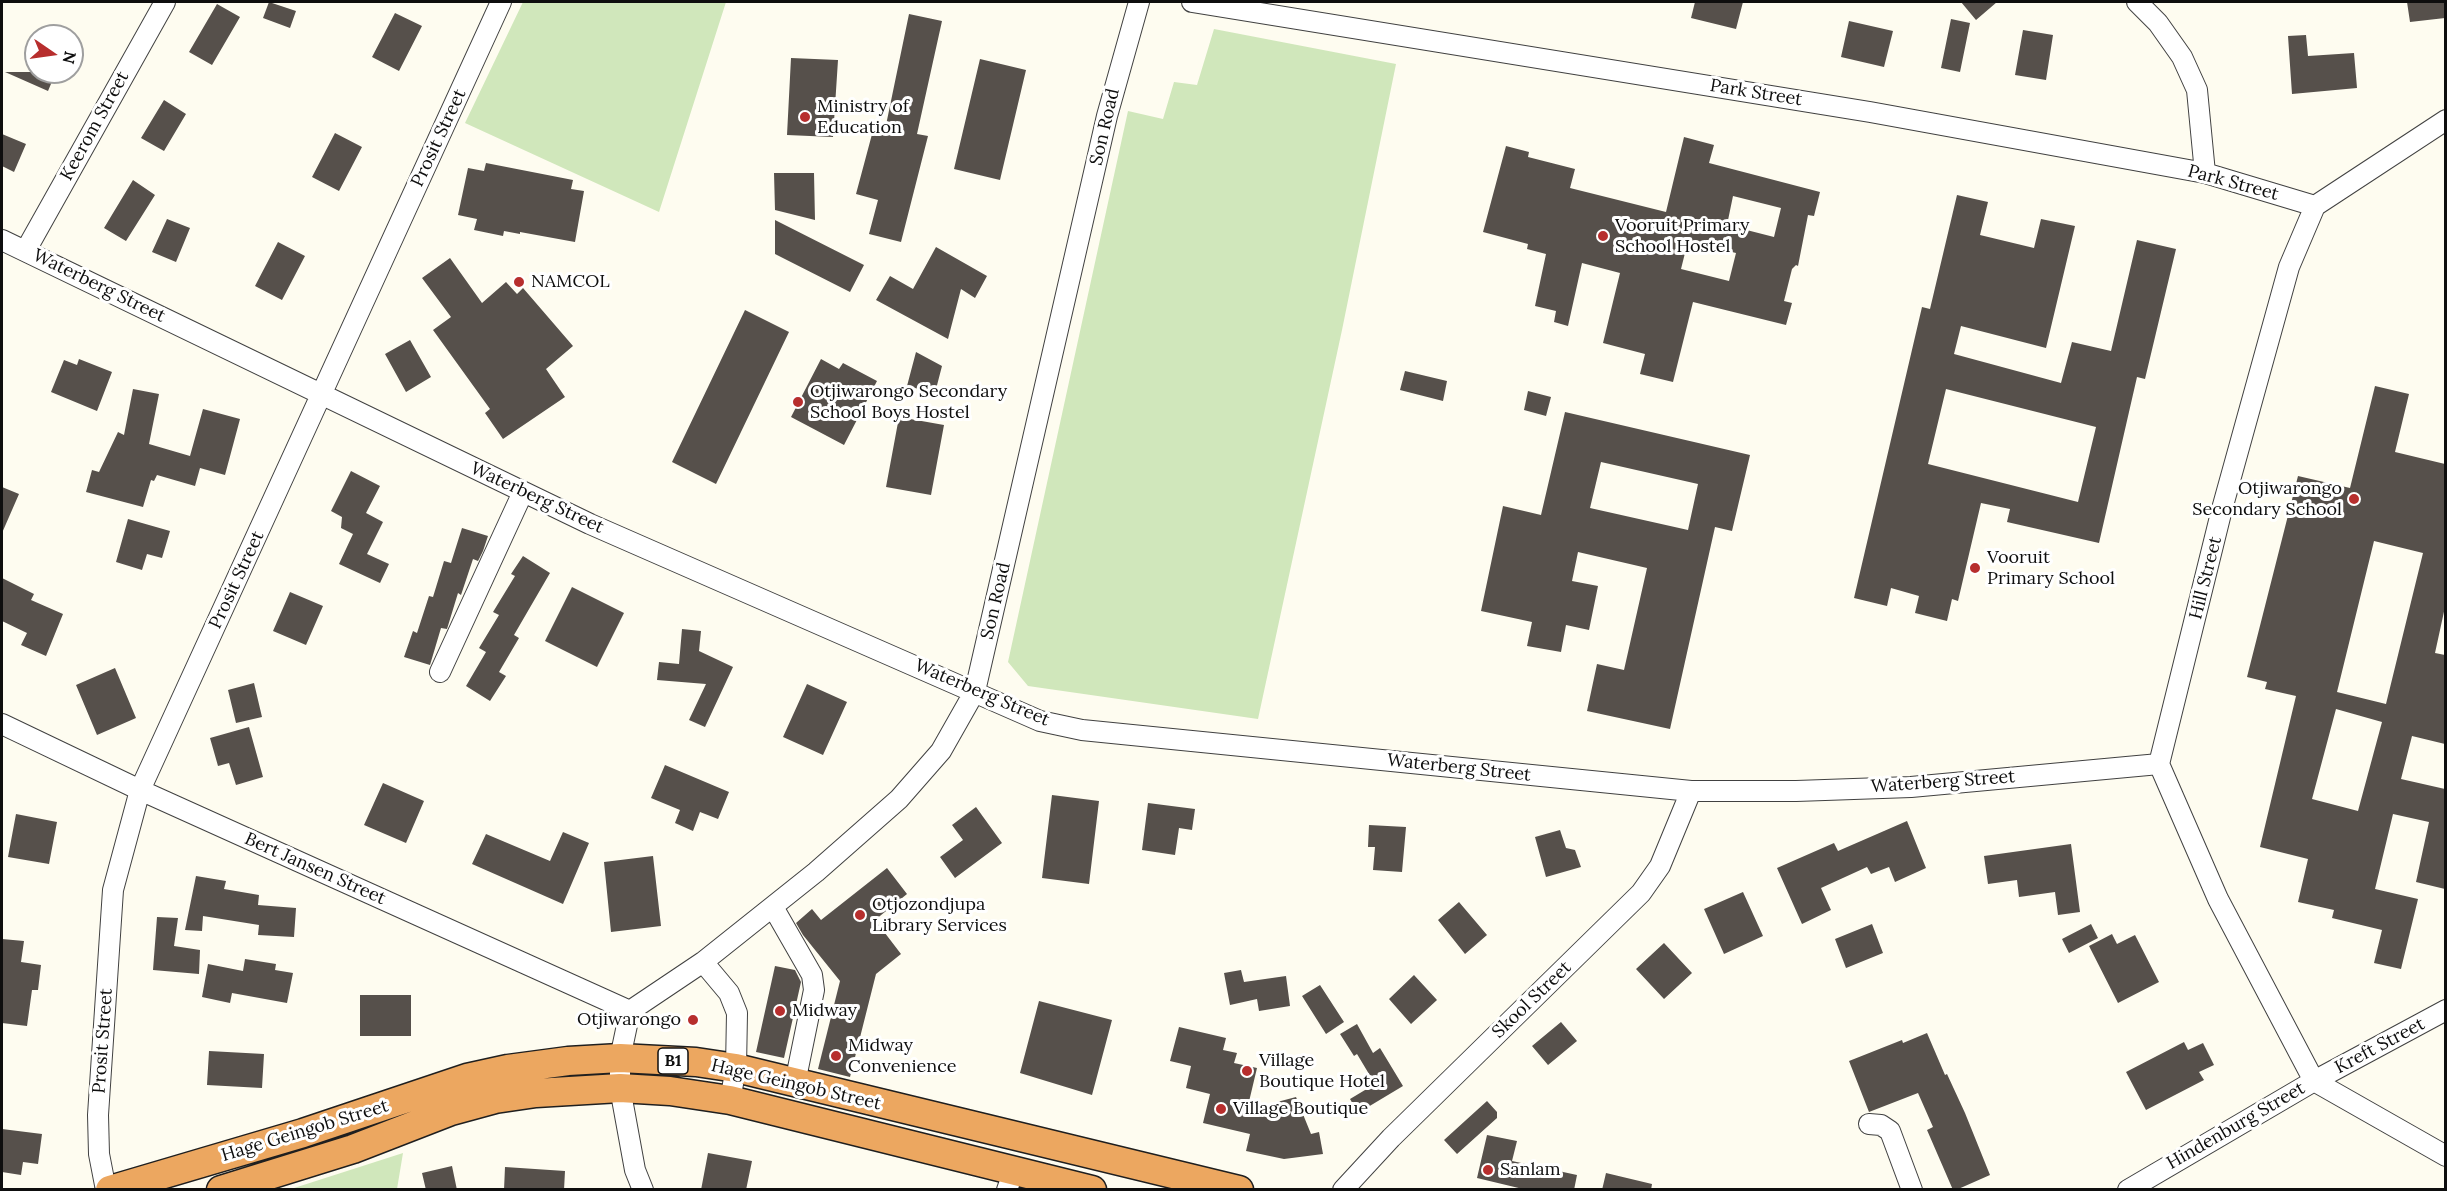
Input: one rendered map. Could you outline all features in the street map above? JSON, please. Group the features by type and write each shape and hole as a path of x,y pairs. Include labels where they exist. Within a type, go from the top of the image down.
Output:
{"highway":[{"name":"Hage Geingob Street","path":"108,1190 303,1133 467,1078 508,1069 568,1061 620,1058 696,1062 736,1068 1239,1190"},
{"name":"Hage Geingob Street","path":"220,1190 353,1149 451,1112 495,1099 536,1093 620,1088 670,1090 730,1100 820,1122 1010,1180 1092,1190"},
{"path":"820,1122 828,1092"}],"street":[{"name":"Keerom Street","path":"26,250 165,2"},
{"name":"Prosit Street","path":"108,1190 99,1154 98,1115 113,890 140,790 501,2"},
{"name":"Son Road","path":"630,1011 703,962 816,872 899,799 941,751 975,691 1107,116 1139,2"},
{"name":"Park Street","path":"1192,2 1870,112 2205,173 2315,206"},
{"path":"2137,2 2158,22 2182,57 2197,90 2205,173"},
{"path":"2315,206 2445,120"},
{"name":"Hill Street","path":"2159,764 2222,509 2289,267 2315,206"},
{"name":"Waterberg Street","path":"2,240 523,492 1040,721 1082,729 1690,791 1796,791 1911,787 2159,764"},
{"path":"440,672 523,492"},
{"name":"Bert Jansen Street","path":"2,724 140,790 630,1011"},
{"path":"2159,764 2218,898 2314,1081 2445,1156"},
{"name":"Skool Street","path":"1343,1190 1391,1138 1641,893 1660,866 1690,791"},
{"path":"773,906 812,975 814,990 795,1083"},
{"path":"703,962 729,993 737,1013 736,1068 730,1100"},
{"name":"Kreft Street","path":"2314,1081 2445,1010"},
{"path":"630,1011 620,1058 620,1088 635,1170 643,1190"},
{"name":"Hindenburg Street","path":"2128,1190 2314,1081"},
{"path":"1869,1124 1881,1125 1890,1131 1912,1190"}],"green space":[{"path":"523,2 726,2 659,212 465,123"},
{"path":"1214,29 1396,64 1342,330 1258,719 1028,686 1008,662 1128,111 1163,119 1174,82 1197,85"},
{"path":"403,1153 397,1189 291,1189"}],"building":[{"path":"269,2 296,11 290,28 263,18"},
{"path":"1695,2 1743,2 1736,29 1691,18"},
{"path":"1961,2 1997,2 1976,20"},
{"path":"2407,2 2445,2 2445,18 2410,22"},
{"path":"217,4 240,17 212,65 189,52"},
{"path":"395,13 422,26 399,71 372,57"},
{"path":"909,14 942,21 917,134 928,136 901,242 869,234 878,200 856,194 875,123 886,125"},
{"path":"1951,19 1970,23 1960,72 1941,68"},
{"path":"1849,21 1893,31 1884,67 1841,57"},
{"path":"2023,30 2053,35 2046,80 2015,75"},
{"path":"2306,35 2308,56 2354,53 2357,88 2292,94 2288,36"},
{"path":"791,58 838,60 833,137 787,135"},
{"path":"980,59 1026,70 1000,180 954,169"},
{"path":"5,72 24,72 24,80"},
{"path":"32,84 51,84 48,91"},
{"path":"164,100 186,114 164,151 141,138"},
{"path":"335,133 362,147 339,191 312,177"},
{"path":"2,134 26,144 14,172 2,166"},
{"path":"1684,137 1714,145 1709,163 1820,192 1814,216 1808,215 1798,266 1792,269 1784,301 1792,303 1786,325 1693,302 1673,382 1640,374 1645,354 1603,343 1620,273 1582,263 1568,326 1554,322 1556,311 1535,306 1546,254 1527,249 1528,244 1483,232 1506,146 1529,152 1528,157 1575,169 1570,188 1666,212","holes":["1733,196 1781,208 1774,237 1727,225","1688,241 1736,253 1729,281 1681,269"]},
{"path":"486,163 573,180 571,189 584,191 575,242 520,232 520,234 504,231 503,236 474,230 477,219 458,215 468,168 484,171"},
{"path":"774,173 814,173 815,220 775,210"},
{"path":"133,180 155,195 126,241 104,228"},
{"path":"1957,195 1988,202 1980,235 2034,248 2041,219 2075,226 2046,348 1961,326 1954,354 2061,383 2072,342 2111,351 2137,240 2176,249 2145,379 2137,377 2099,543 2007,522 2010,509 1981,503 1958,601 1952,599 1947,621 1915,613 1919,596 1891,588 1887,606 1854,598 1922,307 1930,309","holes":["1946,389 2096,427 2078,502 1928,464"]},
{"path":"167,219 190,228 176,262 152,252"},
{"path":"775,220 864,265 850,292 775,254"},
{"path":"278,242 305,256 282,300 255,286"},
{"path":"936,247 987,276 975,298 961,289 948,339 876,300 890,276 913,289"},
{"path":"450,258 482,303 506,282 517,294 523,288 573,346 546,369 565,397 503,439 485,413 490,409 433,330 451,317 422,278"},
{"path":"745,310 789,332 716,484 672,462"},
{"path":"410,340 431,377 406,392 385,354"},
{"path":"916,352 942,366 935,393 907,386"},
{"path":"79,359 112,372 97,411 51,392 64,360 77,365"},
{"path":"821,359 839,369 843,363 877,381 844,445 791,417"},
{"path":"1405,371 1447,381 1443,401 1400,390"},
{"path":"2375,386 2409,394 2395,452 2445,464 2445,607 2435,653 2445,655 2445,744 2412,736 2401,779 2445,789 2445,889 2416,882 2429,822 2393,814 2375,889 2418,899 2401,969 2374,963 2382,930 2332,918 2334,910 2298,902 2308,859 2260,847 2296,696 2265,689 2267,682 2247,677 2298,476 2350,488","holes":["2374,541 2423,553 2386,704 2337,692","2336,709 2382,722 2358,811 2312,799"]},
{"path":"133,389 159,394 149,444 190,456 203,409 240,419 225,475 200,468 195,486 157,475 154,481 151,480 143,507 86,492 92,470 99,472 118,432 124,435"},
{"path":"1528,391 1551,397 1546,416 1524,410"},
{"path":"1565,412 1750,455 1732,531 1715,527 1670,729 1587,711 1597,664 1624,670 1647,568 1578,552 1572,581 1598,586 1589,630 1566,625 1561,652 1527,646 1532,622 1481,611 1503,506 1541,515","holes":["1601,462 1698,484 1688,530 1590,508"]},
{"path":"899,417 944,425 931,495 886,487"},
{"path":"351,471 380,486 366,513 383,522 367,554 389,564 380,583 339,564 353,534 341,528 342,517 331,511"},
{"path":"2,487 19,494 2,533"},
{"path":"128,519 170,531 162,558 147,554 142,570 116,562"},
{"path":"462,528 488,536 483,551 478,561 473,559 461,595 458,593 447,629 441,628 430,665 404,657 413,631 417,633 429,596 433,597 444,561 451,563"},
{"path":"523,556 550,573 514,635 519,638 499,672 506,676 490,701 466,686 486,652 479,648 499,615 493,612 515,576 511,574"},
{"path":"2,578 34,594 31,600 63,614 46,656 21,645 27,633 2,621"},
{"path":"572,587 624,613 597,667 545,641"},
{"path":"290,592 323,606 306,645 273,631"},
{"path":"682,629 701,631 699,651 733,667 705,727 689,720 706,684 657,680 659,662 679,664"},
{"path":"115,668 136,718 97,735 76,685"},
{"path":"254,683 262,717 236,723 228,690"},
{"path":"807,684 847,702 823,755 783,737"},
{"path":"249,727 263,777 236,785 229,763 218,766 210,738"},
{"path":"665,765 729,792 718,819 700,812 693,831 675,823 680,810 651,798"},
{"path":"383,783 424,801 406,843 364,825"},
{"path":"1052,795 1099,801 1089,884 1042,878"},
{"path":"1148,803 1195,809 1192,830 1179,828 1175,855 1142,850"},
{"path":"976,807 1002,843 955,878 940,857 963,840 952,825"},
{"path":"16,814 57,822 49,864 8,857"},
{"path":"1907,821 1926,868 1895,882 1889,867 1871,874 1867,867 1821,888 1831,910 1802,924 1777,868 1834,843 1838,851"},
{"path":"1369,825 1406,827 1402,872 1373,870 1375,847 1368,847"},
{"path":"1560,830 1566,848 1575,850 1581,867 1546,877 1535,837"},
{"path":"563,832 589,843 563,904 472,864 486,834 550,861"},
{"path":"2071,844 2080,912 2058,915 2055,892 2019,897 2017,880 1988,884 1984,856"},
{"path":"653,856 661,926 611,932 604,862"},
{"path":"887,868 907,894 875,920 901,954 876,974 850,1077 818,1069 840,981 796,923 812,909 821,920"},
{"path":"196,876 226,881 224,889 259,895 258,905 296,908 294,937 258,935 259,925 203,916 202,931 185,930"},
{"path":"1743,892 1763,936 1724,954 1704,909"},
{"path":"1459,902 1487,935 1465,954 1438,920"},
{"path":"157,917 178,918 174,946 200,950 199,974 153,970"},
{"path":"1872,924 1883,953 1846,968 1835,939"},
{"path":"2091,924 2098,938 2069,953 2062,939"},
{"path":"2112,934 2117,944 2135,935 2159,982 2118,1003 2089,946"},
{"path":"2,939 24,941 21,962 41,965 38,990 32,990 27,1026 2,1023"},
{"path":"1664,943 1692,973 1664,999 1636,969"},
{"path":"245,959 276,964 275,970 293,973 287,1003 232,993 230,1003 202,997 208,964 243,971"},
{"path":"775,966 795,970 801,982 784,1058 756,1052"},
{"path":"1241,970 1244,982 1286,976 1290,1006 1259,1011 1257,999 1230,1005 1224,973"},
{"path":"1414,975 1437,1000 1411,1024 1389,999"},
{"path":"1320,985 1344,1022 1326,1034 1302,996"},
{"path":"360,995 411,995 411,1036 360,1036"},
{"path":"1039,1001 1112,1020 1092,1095 1020,1073"},
{"path":"1561,1022 1577,1041 1548,1065 1532,1046"},
{"path":"1357,1024 1373,1053 1380,1048 1403,1086 1358,1113 1350,1099 1375,1084 1357,1054 1354,1056 1340,1034"},
{"path":"1179,1027 1226,1038 1223,1050 1237,1053 1234,1063 1257,1068 1247,1110 1296,1097 1311,1134 1319,1132 1323,1154 1284,1159 1246,1151 1250,1134 1203,1123 1210,1094 1186,1088 1191,1066 1170,1061"},
{"path":"1927,1033 1965,1113 1990,1175 1956,1190 1953,1190 1927,1130 1933,1127 1918,1093 1869,1112 1849,1061 1902,1040 1903,1043"},
{"path":"2184,1042 2188,1050 2203,1043 2214,1065 2199,1072 2204,1080 2146,1110 2126,1072"},
{"path":"209,1051 264,1054 262,1088 207,1085"},
{"path":"1487,1101 1497,1112 1497,1118 1457,1154 1444,1140"},
{"path":"2,1129 42,1134 38,1164 23,1162 21,1175 2,1172"},
{"path":"1487,1135 1517,1141 1512,1161 1577,1175 1574,1190 1527,1190 1477,1178"},
{"path":"708,1153 752,1161 746,1190 701,1190"},
{"path":"452,1166 457,1190 426,1190 422,1173"},
{"path":"505,1167 565,1171 564,1190 504,1190"},
{"path":"1606,1173 1652,1184 1651,1190 1602,1190"}],"place":[{"name":"Ministry of Education","path":"805,117"},
{"name":"Vooruit Primary School Hostel","path":"1603,236"},
{"name":"NAMCOL","path":"519,282"},
{"name":"Otjiwarongo Secondary School Boys Hostel","path":"798,402"},
{"name":"Otjiwarongo Secondary School","path":"2354,499"},
{"name":"Vooruit Primary School","path":"1975,568"},
{"name":"Otjozondjupa Library Services","path":"860,915"},
{"name":"Midway","path":"780,1011"},
{"name":"Otjiwarongo","path":"693,1020"},
{"name":"Midway Convenience","path":"836,1056"},
{"name":"Village Boutique Hotel","path":"1247,1071"},
{"name":"Village Boutique","path":"1221,1109"},
{"name":"Sanlam","path":"1488,1170"}]}
